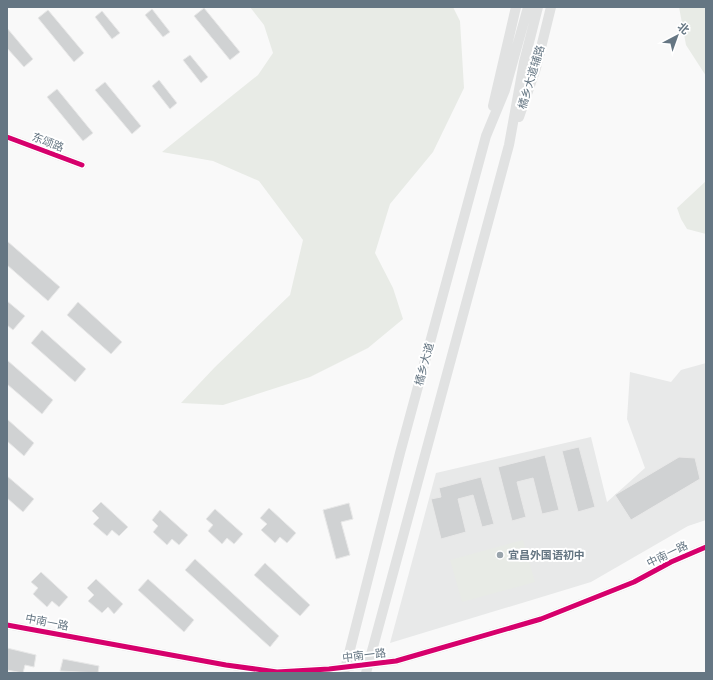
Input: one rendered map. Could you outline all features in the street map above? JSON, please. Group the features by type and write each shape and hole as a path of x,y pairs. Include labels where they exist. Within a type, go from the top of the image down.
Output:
{"main road":[{"path":"486,136 516,7"},
{"name":"橘乡大道","path":"344,673 400,453 486,136 505,90 528,7"},
{"path":"366,673 509,145 524,62 538,7"},
{"name":"橘乡大道辅路","path":"509,145 536,68 551,7"}],"street":[{"name":"东颂路","path":"7,138 82,165"},
{"name":"中南一路","path":"7,625 226,665 278,672 329,669 396,661 541,619 634,582 671,562 706,547"}],"shaded area":[{"path":"250,7 453,7 460,21 464,88 433,152 390,204 375,253 393,288 403,319 368,348 310,377 223,405 181,403 215,367 290,295 303,240 259,181 213,161 162,152 258,75 273,53 264,25"},
{"path":"679,7 706,7 706,76 686,45"},
{"path":"706,181 706,234 687,229 677,208"},
{"name":"宜昌外国语初中","path":"706,363 706,520 688,526 591,582 390,643 436,473 591,437 607,502 645,468 627,419 630,372 671,382 681,370"},
{"path":"523,540 535,582 462,602 450,560"}],"building":[{"path":"204,8 240,52 230,60 194,16"},
{"path":"152,9 170,32 163,37 145,15"},
{"path":"48,10 84,53 74,62 38,18"},
{"path":"102,11 120,33 112,39 95,17"},
{"path":"7,28 33,59 24,67 7,48"},
{"path":"190,55 208,77 201,83 183,60"},
{"path":"159,80 177,103 170,109 152,86"},
{"path":"105,82 141,126 132,134 95,90"},
{"path":"57,89 93,133 83,141 47,97"},
{"path":"7,241 60,287 48,301 7,265"},
{"path":"7,301 25,316 13,330 7,325"},
{"path":"78,302 122,342 111,354 67,315"},
{"path":"42,330 86,369 75,382 31,343"},
{"path":"7,360 53,400 42,414 7,384"},
{"path":"7,419 34,443 24,456 7,441"},
{"path":"579,447 595,507 578,512 562,451"},
{"path":"545,455 559,510 542,514 533,478 517,482 526,517 512,521 498,467"},
{"path":"679,457 695,458 700,479 631,520 615,495"},
{"path":"7,476 34,499 23,512 7,498"},
{"path":"481,477 494,524 482,527 473,495 458,499 466,532 441,539 431,499 441,497 439,488"},
{"path":"101,502 128,527 119,536 112,530 107,536 93,524 99,518 92,511"},
{"path":"349,503 353,519 341,522 350,555 336,559 323,510"},
{"path":"269,508 296,533 287,543 280,537 275,543 261,530 267,524 260,518"},
{"path":"215,509 243,534 234,544 227,538 222,544 208,531 213,525 206,519"},
{"path":"160,510 188,535 179,545 172,539 167,545 153,532 158,526 152,520"},
{"path":"195,559 279,636 270,647 185,570"},
{"path":"265,563 310,605 300,616 254,575"},
{"path":"41,572 68,597 59,607 52,601 47,607 33,594 38,588 31,582"},
{"path":"96,579 123,604 114,614 108,607 102,613 88,601 94,595 87,588"},
{"path":"148,579 194,620 184,632 138,590"},
{"path":"7,648 36,655 34,667 25,665 23,673 7,670"},
{"path":"63,659 99,666 98,673 60,671"}],"cycle path":[{"path":"7,137 82,165"},
{"path":"7,625 226,665 277,672 329,669 396,661 541,619 634,582 671,562 706,547"}],"place":[{"name":"宜昌外国语初中","path":"500,555"}]}
